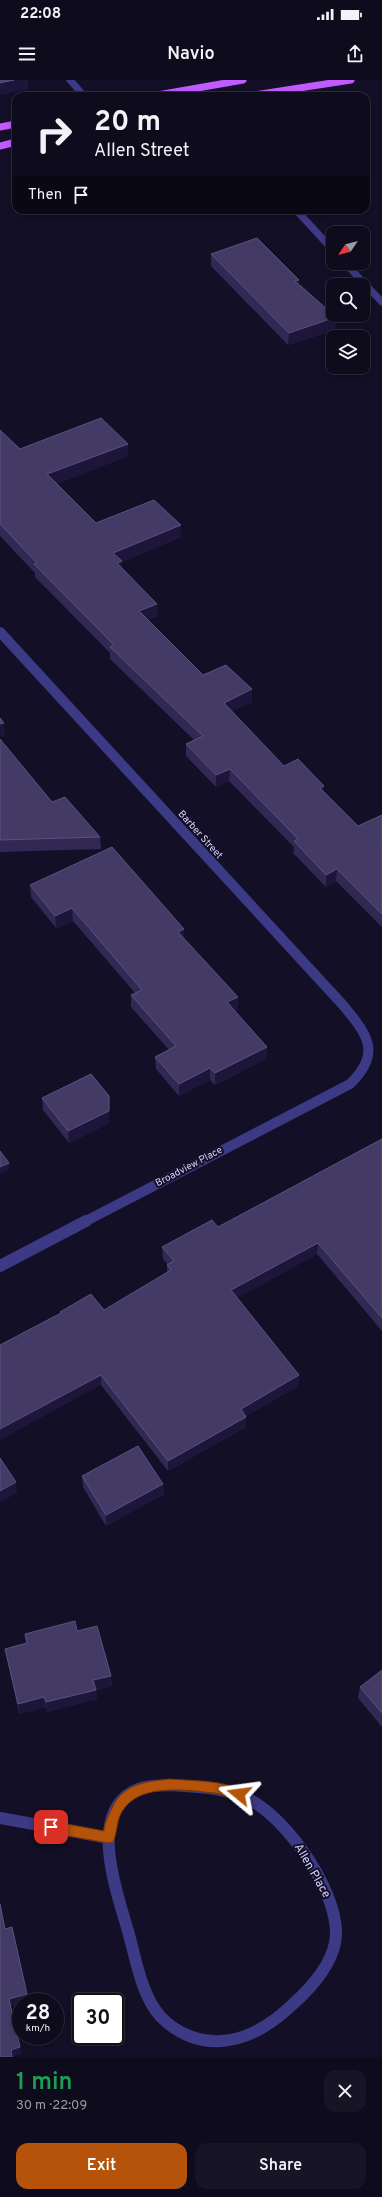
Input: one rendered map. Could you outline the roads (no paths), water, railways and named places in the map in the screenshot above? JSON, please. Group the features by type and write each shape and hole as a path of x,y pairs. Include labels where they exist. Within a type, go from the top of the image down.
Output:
{"main road":[{"path":"174,92 243,80"},
{"path":"274,92 351,80"},
{"path":"0,127 12,125"},
{"path":"0,146 12,143"}],"street":[{"path":"70,80 80,92"},
{"path":"300,214 326,242"},
{"path":"352,270 382,302"},
{"name":"Barber Street","path":"0,632 316,976 362,1030 370,1044 371,1060"},
{"name":"Broadview Place","path":"0,1266 350,1084 365,1071 371,1060"},
{"name":"Allen Place","path":"169,1785 215,1788 248,1797 280,1823 296,1842 318,1876 330,1903 336,1924 336,1943 330,1959 317,1979 297,2001 276,2019 236,2040 218,2042 199,2040 178,2030 160,2017 151,2005 145,1991 112,1876 108,1849 109,1838 110,1826 118,1806 129,1793 142,1787 169,1785"},
{"path":"0,1818 109,1838"}]}
